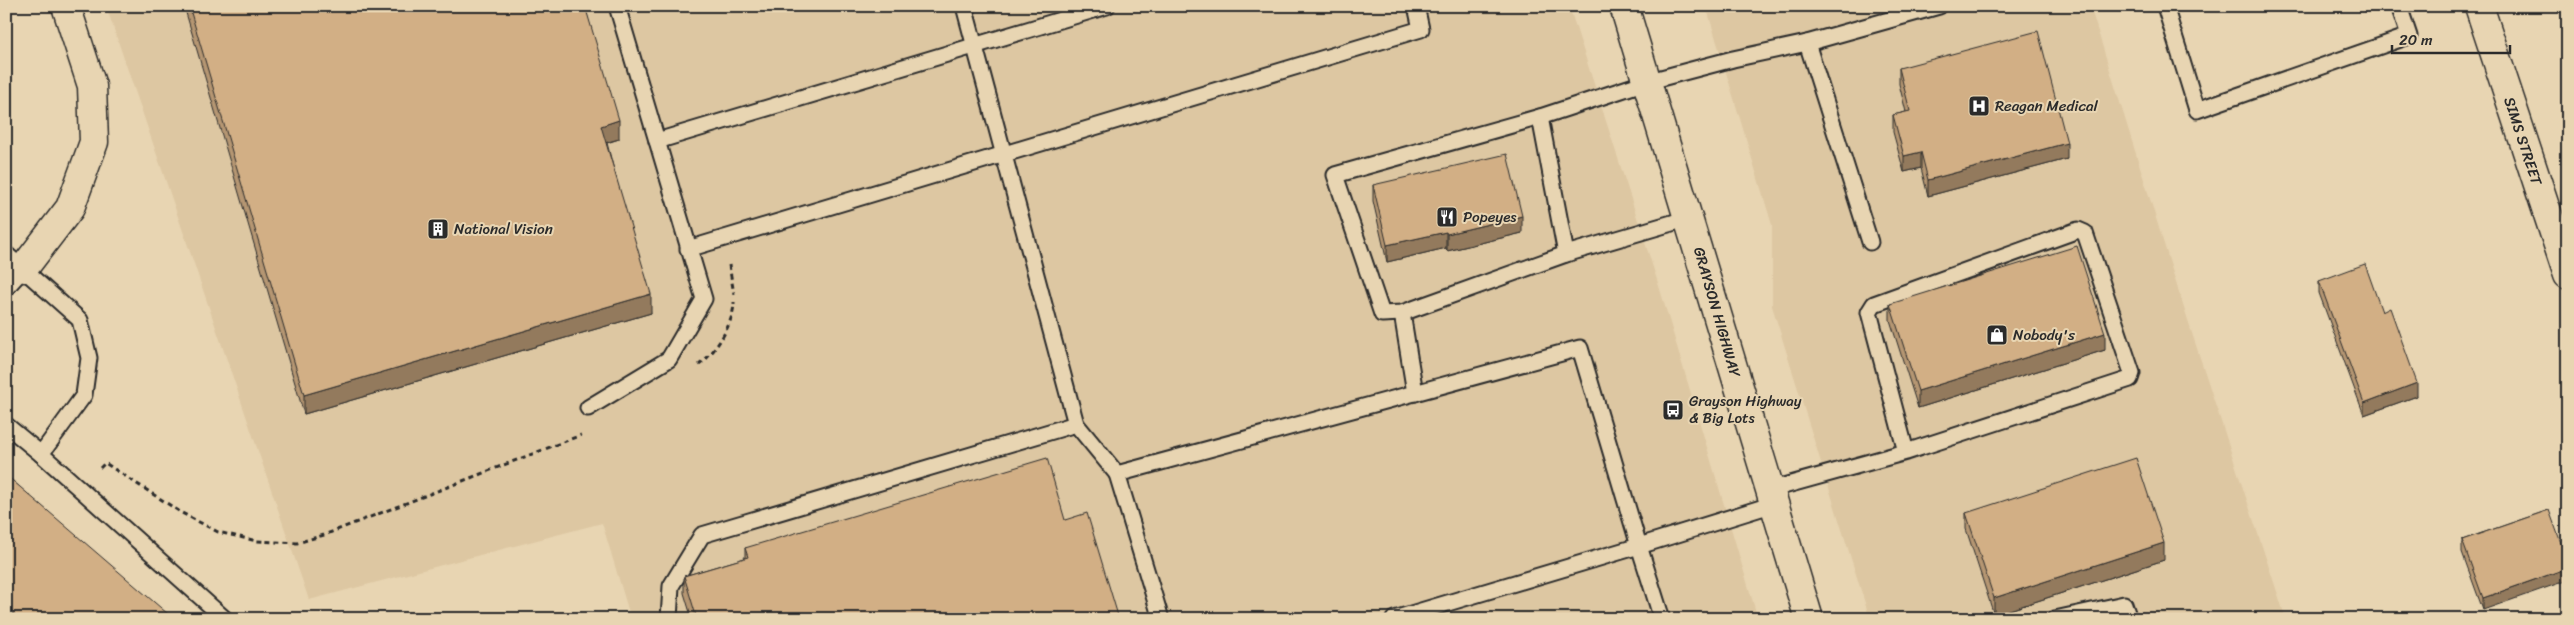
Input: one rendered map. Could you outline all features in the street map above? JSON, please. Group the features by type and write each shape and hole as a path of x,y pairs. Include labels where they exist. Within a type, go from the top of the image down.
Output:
{"main road":[{"path":"15,261 70,208 94,142 92,86 66,6"},
{"name":"GRAYSON HIGHWAY","path":"1624,6 1809,619"},
{"name":"SIMS STREET","path":"2479,6 2568,275"}],"lane":[{"path":"588,408 669,359 704,299 617,6"},
{"path":"964,6 1076,424 1117,474 1161,619"},
{"path":"656,141 974,44 1107,6"},
{"path":"688,249 1422,29 1416,6"},
{"path":"1689,218 1566,254 1402,313 1382,314 1335,175 1540,117 1646,82 1733,59 1807,44 1939,6"},
{"path":"2165,6 2197,110 2409,36 2399,6"},
{"path":"1807,44 1870,242"},
{"path":"1540,117 1566,254"},
{"path":"1394,619 1639,546 1772,497 2130,379 2132,373 2085,233 2078,230 1874,304 1869,312 1906,452"},
{"path":"6,288 15,261 80,320 89,358 84,395 41,454"},
{"path":"1402,313 1415,393"},
{"path":"1117,474 1580,348 1662,619"},
{"path":"669,619 671,586 702,536 1076,424"},
{"path":"6,425 41,454 81,492 225,619"},
{"path":"2055,619 2124,604 2130,619"}],"path":[{"path":"694,370 708,359 734,311 734,286 723,238"},
{"path":"81,492 105,463 182,513 218,532 257,542 297,543 324,535 584,434"}],"shaded area":[{"path":"106,6 1569,6 1659,286 1758,619 631,619 602,523 309,600"},
{"path":"1706,6 2090,6 2187,318 2286,619 1870,619 1772,306 1772,225"}],"building":[{"name":"National Vision","path":"189,6 585,6 619,120 601,126 651,294 304,395"},
{"name":"Reagan Medical","path":"2038,31 2067,143 1928,180 1921,152 1904,156 1893,115 1910,111 1899,68"},
{"name":"Popeyes","path":"1507,154 1522,216 1447,234 1446,232 1387,245 1373,185"},
{"name":"Nobody's","path":"2077,246 2105,333 1918,391 1890,304"},
{"path":"2365,264 2382,312 2390,308 2417,383 2364,403 2319,281"},
{"path":"1047,458 1065,520 1087,513 1119,619 697,619 684,576 748,557 745,548"},
{"path":"2136,458 2164,543 1994,598 1966,513"},
{"path":"6,475 168,614 163,619 19,619 6,608"},
{"path":"2549,510 2568,562 2568,568 2483,598 2462,540"}],"place":[{"name":"Reagan Medical","path":"1979,106"},
{"name":"Popeyes","path":"1447,217"},
{"name":"National Vision","path":"438,229"},
{"name":"Nobody's","path":"1997,335"},
{"name":"Grayson Highway & Big Lots","path":"1673,410"}]}
